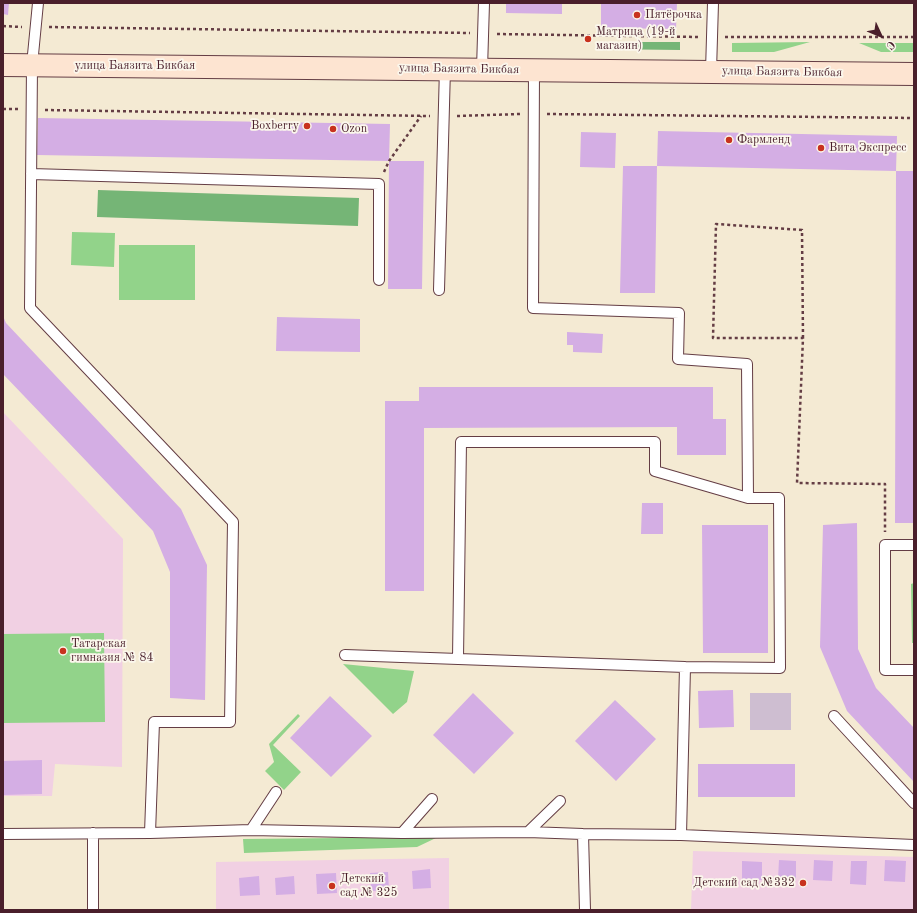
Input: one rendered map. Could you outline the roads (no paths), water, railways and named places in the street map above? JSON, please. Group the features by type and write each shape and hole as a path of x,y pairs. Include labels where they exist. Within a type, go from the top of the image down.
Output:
{"main road":[{"name":"улица Баязита Бикбая","path":"3,64 914,74"}],"lane":[{"path":"38,3 32,65 30,308 233,522 230,722 154,722 150,833"},
{"path":"482,69 484,3"},
{"path":"711,71 713,3"},
{"path":"439,290 445,68"},
{"path":"534,70 533,308 679,313 678,359 747,364 748,498"},
{"path":"31,174 379,184 379,280"},
{"path":"345,655 685,667 780,668 779,498 748,498 655,471 655,442 461,442 458,658"},
{"path":"914,545 885,545 885,670 914,670"},
{"path":"680,835 685,667"},
{"path":"834,716 914,804"},
{"path":"251,830 276,792"},
{"path":"402,833 432,799"},
{"path":"528,832 560,801"},
{"path":"3,834 150,833 251,830 402,833 528,832 680,835 914,845"},
{"path":"93,833 93,910"},
{"path":"583,834 585,910"}],"place":[{"name":"Пятёрочка","path":"637,15"},
{"name":"Матрица (19-й магазин)","path":"588,39"},
{"name":"Boxberry","path":"307,126"},
{"name":"Ozon","path":"333,129"},
{"name":"Фармленд","path":"729,140"},
{"name":"Вита Экспресс","path":"821,148"},
{"name":"Татарская гимназия № 84","path":"63,651"},
{"name":"Детский сад №332","path":"803,883"},
{"name":"Детский сад № 325","path":"332,886"}]}
